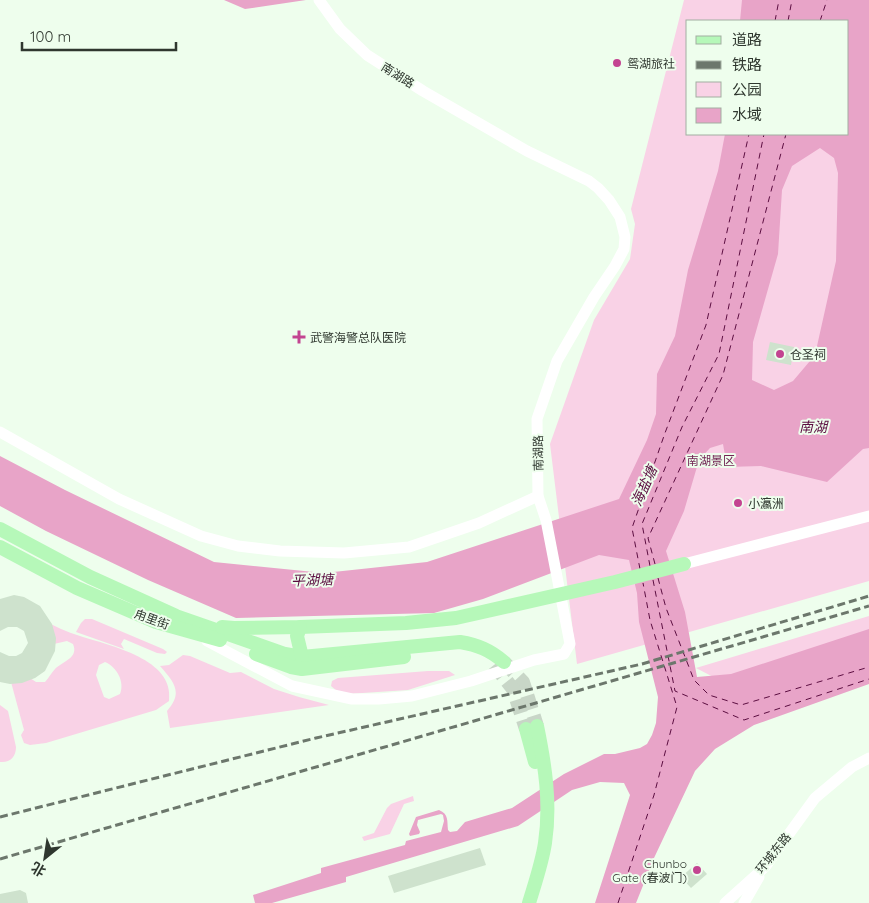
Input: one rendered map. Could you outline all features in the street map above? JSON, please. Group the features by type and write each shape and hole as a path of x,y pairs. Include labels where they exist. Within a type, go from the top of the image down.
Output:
{"main road":[{"name":"甪里街","path":"0,529 90,577 176,616 201,624"},
{"name":"甪里街","path":"0,547 77,588 156,622 217,639 291,667 306,664"},
{"path":"201,624 234,628 300,627 406,623 456,618 616,582 684,564"},
{"path":"201,624 306,664 454,651 481,656 499,663"},
{"path":"300,627 297,636 306,664"},
{"path":"520,903 536,848 539,821 537,773 531,727 545,766 547,812 545,842 529,903"}],"street":[{"name":"南湖路","path":"156,622 210,642 292,686 352,699 412,696 470,681 534,660 564,654 570,644 546,520 538,496 537,419 557,362 624,249 625,237 620,217 610,200 589,181 527,151 423,91 367,55 340,29 318,0"},
{"path":"0,432 119,499 201,536 238,546 280,551 344,553 408,548 479,523 538,496"},
{"path":"684,564 869,516"},
{"path":"302,688 306,664"},
{"name":"环城东路","path":"725,903 765,867 815,798 852,767 869,758"},
{"path":"744,903 765,867"}],"green space":[{"name":"南湖景区","path":"684,0 869,0 869,581 577,664 550,444 594,320 630,259 635,224 631,209"},
{"path":"869,616 869,644 723,682 696,668"},
{"path":"41,619 70,633 138,656 152,665 162,675 168,687 169,701 156,710 46,743 30,745 24,743 21,735 24,730 11,682 27,676 36,682 45,682 55,669 74,653 73,644 67,641 45,646","holes":["105,662 109,664 121,680 120,694 109,699 104,697 96,675 99,665"]},
{"path":"85,619 92,619 167,652 165,654 157,653 124,639 121,644 124,649 76,632"},
{"path":"183,655 190,656 230,673 241,672 274,689 329,705 170,728 167,711 175,699 176,693 173,683 160,666 169,665"},
{"path":"449,671 455,675 408,690 347,694 337,691 331,686 332,681 338,678"},
{"path":"0,705 8,711 16,747 12,759 4,762 0,762"},
{"path":"413,796 414,801 404,804 390,834 364,841 362,837 374,833 391,804"}],"water":[{"path":"224,0 306,0 245,9"},
{"path":"742,0 869,0 869,448 863,449 827,482 761,466 727,467 723,444 710,448 699,460 684,511 666,551 685,612 697,677 731,674 869,629 869,684 754,725 715,749 695,771 654,858 636,903 595,903 630,795 624,783 600,782 572,790 518,826 346,877 346,882 272,903 255,903 253,895 321,873 321,868 405,845 406,841 441,832 444,821 441,814 418,820 419,834 410,836 409,834 416,817 439,810 446,816 448,830 450,832 457,831 465,822 512,808 564,774 604,754 615,754 640,748 647,744 656,723 658,697 639,622 637,593 629,560 599,555 483,599 434,613 236,618 148,580 46,531 0,506 0,456 65,490 214,562 324,573 427,562 619,499 647,440 656,414 657,374 675,336 688,270 718,171 725,135 849,135 849,20 740,20","holes":["820,148 834,158 838,173 836,261 815,355 793,381 774,390 752,380 753,342 778,254 782,190 792,166"]}],"building":[{"name":"仓圣祠","path":"770,342 794,347 791,365 766,360"},
{"path":"14,595 24,597 40,606 52,624 56,638 55,651 45,671 35,678 22,683 10,684 0,682 0,652 9,656 16,656 22,653 28,643 24,631 17,627 8,627 0,631 0,599"},
{"path":"480,848 486,865 394,893 388,876"},
{"path":"697,863 707,874 691,888 681,877"},
{"path":"20,890 26,893 28,903 0,903 0,894"}],"ferry route":[{"path":"775,20 779,0"},
{"path":"788,20 792,0"},
{"path":"820,20 827,0"},
{"path":"640,569 632,528 665,433 706,325 749,135"},
{"path":"650,566 642,524 682,427 719,354 764,135"},
{"path":"655,564 648,538 723,375 786,135"},
{"path":"658,578 666,608 694,680 709,695 741,705 869,667"},
{"path":"653,580 675,691 744,720 869,679"},
{"path":"618,903 654,795 677,707 650,620 643,583"}],"tunnel":[{"path":"504,662 523,682 537,726"},
{"path":"494,665 513,689 526,729"}],"railway":[{"path":"0,817 316,738 642,664 869,596"},
{"path":"0,859 869,606"}],"place":[{"name":"鸳湖旅社","path":"617,63"},
{"name":"武警海警总队医院","path":"299,337"},
{"name":"仓圣祠","path":"780,354"},
{"name":"小瀛洲","path":"738,503"},
{"name":"Chunbo Gate (春波门)","path":"697,870"}],"water label":[{"name":"南湖","path":"813,427"},
{"name":"海盐塘","path":"644,486"},
{"name":"平湖塘","path":"312,580"}]}
